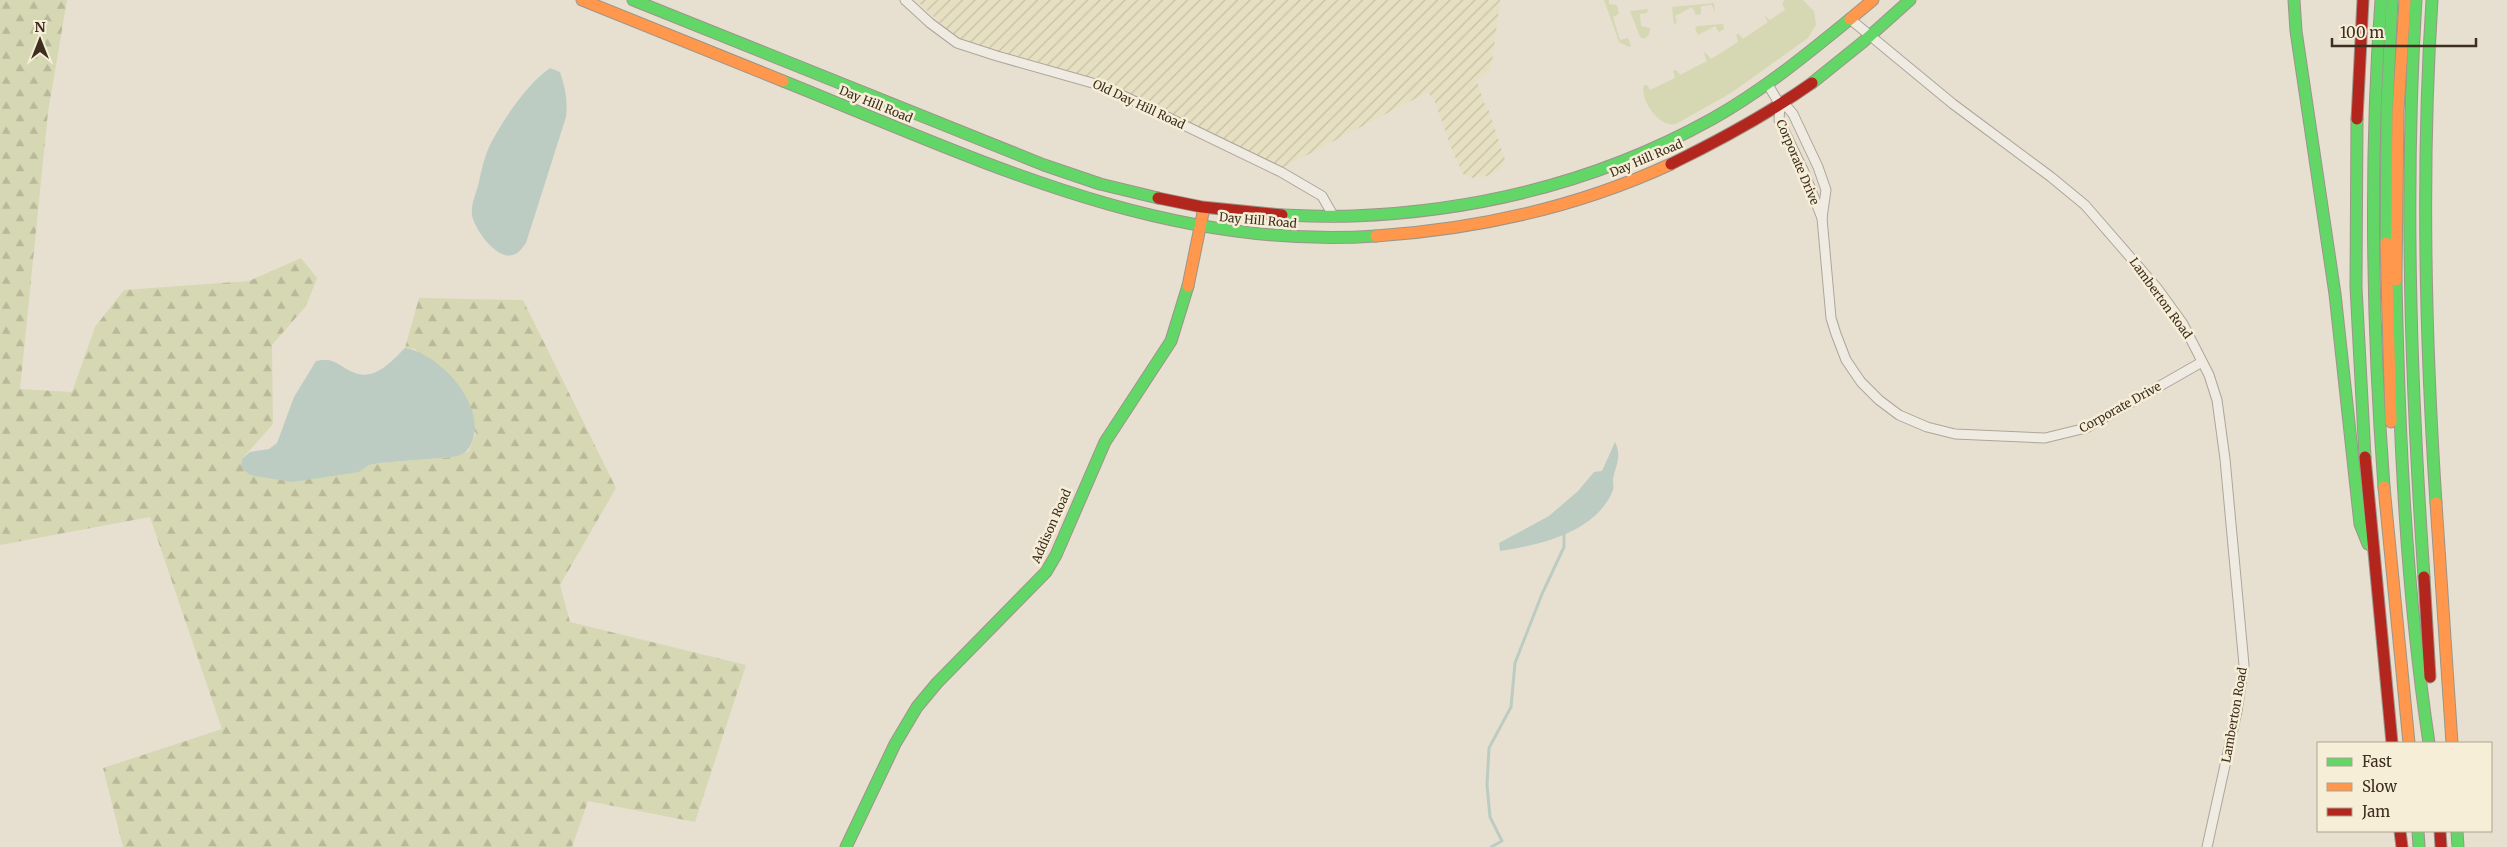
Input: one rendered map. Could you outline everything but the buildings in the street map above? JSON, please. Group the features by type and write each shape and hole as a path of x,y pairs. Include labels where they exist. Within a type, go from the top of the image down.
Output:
{"main road":[{"name":"Day Hill Road","path":"582,0 1036,183 1127,212 1201,228 1256,234 1325,238 1401,235 1455,228 1514,217 1567,203 1656,170 1712,144 1780,105 1871,36 1910,0"},
{"name":"Day Hill Road","path":"634,0 1081,178 1140,194 1204,208 1278,215 1334,217 1391,214 1452,207 1559,184 1610,167 1664,144 1720,114 1767,83 1873,0"},
{"path":"2286,0 2296,32"},
{"path":"2294,0 2296,32 2335,294 2360,524 2374,557"},
{"path":"2363,0 2356,134 2357,297 2364,443 2392,742"},
{"path":"2380,0 2372,181 2375,343 2384,478 2409,742"},
{"path":"2392,0 2386,122 2384,286 2394,487 2410,698 2409,742"},
{"path":"2405,0 2396,165 2399,374 2411,587 2429,742"},
{"path":"2416,0 2408,120 2407,266 2412,384 2434,742"},
{"path":"2432,0 2425,143 2425,297 2452,742"},
{"path":"644,25 651,7"},
{"path":"808,91 817,73"},
{"path":"1559,184 1567,203"},
{"path":"1452,207 1455,228"},
{"name":"Addison Road","path":"846,847 895,744 917,707 937,683 1030,590 1046,572 1056,555 1091,470 1105,442 1171,341 1186,298 1204,208"},
{"path":"2400,832 2402,847"},
{"path":"2418,832 2419,847"},
{"path":"2440,832 2441,847"},
{"path":"2457,832 2458,847"}],"street":[{"name":"Old Day Hill Road","path":"905,0 930,23 957,42 997,56 1103,86 1281,172 1322,196 1334,217"},
{"name":"Lamberton Road","path":"1850,19 1959,109 2051,177 2085,205 2157,288 2183,324 2212,384 2220,418 2244,666 2237,711 2207,847"},
{"name":"Corporate Drive","path":"1767,83 1780,105 1779,120 1804,172 1822,218"},
{"name":"Corporate Drive","path":"1780,105 1788,108 1793,114 1821,174 1826,194 1822,218 1831,318 1846,360 1861,382 1879,400 1899,415 1927,427 1962,435 2020,439 2045,438 2086,428 2202,362"}],"shaded area":[{"path":"916,0 1500,0 1491,69 1477,81 1505,160 1500,169 1487,176 1473,178 1463,174 1452,150 1435,102 1428,92 1282,168 1085,76 958,40"},
{"path":"550,68 560,72 566,94 566,117 526,243 517,253 506,255 500,253 487,242 477,228 472,215 472,208 486,155 495,135 524,93"},
{"path":"405,348 419,352 446,371 467,398 473,413 475,428 472,442 465,452 452,457 380,463 369,465 359,472 292,482 250,475 242,468 242,459 250,452 269,449 277,443 294,397 316,361 329,360 349,371 362,375 370,374 383,368"},
{"path":"1615,442 1618,456 1613,479 1613,490 1605,504 1594,516 1566,534 1532,545 1500,551 1499,543 1549,516 1578,491 1594,472 1602,471"}],"green space":[{"path":"0,0 67,0 48,112 20,389 72,392 95,327 124,290 249,281 301,258 317,278 306,306 272,345 273,424 242,459 359,472 369,465 380,463 452,457 469,451 476,433 415,349 405,348 419,298 523,300 616,488 560,585 570,622 746,665 695,822 588,801 572,847 123,847 103,768 222,729 150,517 0,545"},
{"path":"1604,0 1609,0 1609,4 1617,5 1619,14 1613,17 1620,40 1628,38 1631,46 1629,47 1619,42"},
{"path":"1785,0 1803,0 1814,11 1816,25 1808,38 1731,93 1676,124 1663,122 1657,117 1644,98 1644,85 1647,85 1650,90 1675,78 1673,71 1676,70 1680,75 1707,61 1705,52 1711,59 1738,42 1736,34 1739,34 1743,39 1768,22 1764,15 1770,20 1785,10 1782,3"},
{"path":"1714,3 1715,13 1712,5 1701,6 1701,14 1696,15 1692,7 1675,16 1677,22 1674,25 1672,7"},
{"path":"1648,9 1647,13 1640,14 1641,26 1650,28 1649,35 1644,39 1640,37 1630,11"},
{"path":"1723,24 1724,29 1719,32 1715,26 1698,35 1695,29 1697,26"}],"waterway":[{"path":"1491,847 1502,841 1490,817 1487,785 1489,748 1511,707 1515,663 1542,594 1564,547 1564,531"}],"traffic: fast":[{"path":"633,0 1044,165 1100,184 1158,198"},
{"path":"1812,83 1863,42 1910,0"},
{"path":"2294,0 2296,31 2335,294 2360,524 2368,544"},
{"path":"2381,0 2375,122 2374,244 2377,365 2384,487"},
{"path":"2386,243 2387,106 2392,0"},
{"path":"2416,0 2412,72 2410,217 2413,361 2424,577"},
{"path":"2432,0 2426,126 2426,252 2429,377 2436,503"},
{"path":"1282,215 1353,216 1447,207 1493,199 1583,175 1627,159 1712,119 1766,85 1850,19"},
{"path":"783,81 999,168 1072,193 1145,214 1220,229 1297,237 1376,236"},
{"path":"2357,119 2356,287 2365,457"},
{"path":"2396,280 2399,396 2409,570 2429,742"},
{"path":"846,847 895,744 917,707 937,683 1046,572 1056,555 1105,442 1171,341 1188,286"},
{"path":"2418,832 2419,847"},
{"path":"2457,832 2458,847"}],"traffic: slow":[{"path":"582,0 783,81"},
{"path":"1850,19 1873,0"},
{"path":"2396,280 2398,111 2405,0"},
{"path":"1376,236 1452,228 1564,204 1636,179 1671,164"},
{"path":"1188,286 1204,208"},
{"path":"2386,243 2391,422"},
{"path":"2384,487 2409,742"},
{"path":"2436,503 2452,742"}],"traffic: jam":[{"path":"2357,119 2363,0"},
{"path":"1671,164 1743,126 1812,83"},
{"path":"1158,198 1202,207 1282,215"},
{"path":"2365,457 2392,742"},
{"path":"2424,577 2430,677"},
{"path":"2400,832 2402,847"},
{"path":"2440,832 2441,847"}]}
